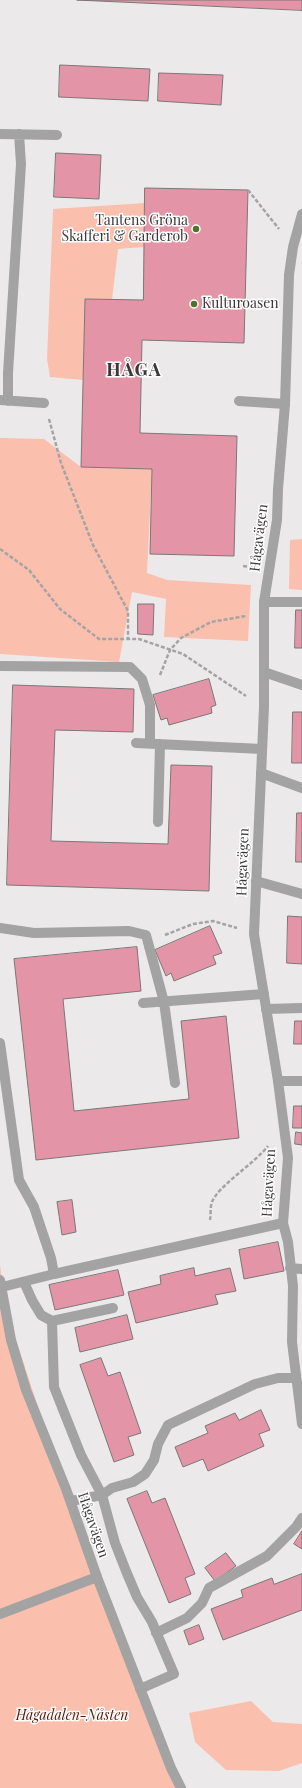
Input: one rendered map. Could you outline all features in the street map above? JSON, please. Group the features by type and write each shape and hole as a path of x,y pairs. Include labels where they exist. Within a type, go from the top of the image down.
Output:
{"street":[{"path":"0,134 57,135"},
{"path":"19,134 21,164 8,374 4,401 44,403"},
{"name":"Hågavägen","path":"181,1788 171,1768 140,1689 97,1577 71,1501 26,1390 10,1340 1,1284 24,1282 283,1223 288,1158 278,1081 254,934 264,707 264,602 277,520 285,404 289,275 293,247 302,214"},
{"path":"239,401 285,404"},
{"path":"264,602 302,602"},
{"path":"0,666 130,667 142,679 150,705 155,744 158,822"},
{"path":"264,672 302,685"},
{"path":"136,743 262,749"},
{"path":"261,774 302,788"},
{"path":"256,881 302,894"},
{"path":"0,928 34,933 129,931 146,935 164,1002 175,1083"},
{"path":"143,1003 264,994"},
{"path":"266,1008 302,1008"},
{"path":"0,1042 19,1180 34,1207 51,1258 54,1274"},
{"path":"278,1081 302,1081"},
{"path":"283,1223 288,1242 292,1286 292,1342 302,1424"},
{"path":"290,1268 302,1269"},
{"path":"24,1282 41,1315 52,1321 113,1308"},
{"path":"52,1321 54,1387 81,1455 102,1494 115,1543 126,1571 174,1674 140,1689"},
{"path":"71,1501 102,1494 112,1488 133,1482 145,1474 154,1460 158,1444 168,1425 255,1384 278,1378 296,1378"},
{"path":"156,1633 187,1618 202,1603 208,1588 267,1556 296,1527 302,1518"},
{"path":"0,1614 97,1577"}],"path":[{"path":"248,190 293,247"},
{"path":"44,403 62,463 93,545 128,611 128,639"},
{"path":"0,549 28,570 60,609 98,639 139,638 183,654 264,707"},
{"path":"145,689 159,675 170,650 181,638 210,622 230,617 264,616"},
{"path":"148,942 193,924 213,921 254,934"},
{"path":"212,1239 210,1221 211,1203 217,1193 261,1154 283,1126"}],"green space":[{"path":"145,203 144,247 118,249 112,300 85,299 83,380 50,377 47,359 53,209"},
{"path":"0,438 44,439 81,467 152,469 147,573 167,580 251,585 248,641 164,637 166,599 132,592 119,662 0,654"},
{"path":"302,539 302,590 289,589 290,540"},
{"name":"Hågadalen-Nåsten","path":"0,1265 7,1313 62,1479 178,1788 0,1788"},
{"path":"251,1701 273,1722 302,1724 302,1763 279,1771 226,1770 195,1742 189,1713"}],"building":[{"path":"77,0 302,0 302,10"},
{"path":"60,65 150,69 148,101 59,97"},
{"path":"159,73 223,75 221,105 158,101"},
{"path":"56,153 101,155 99,199 54,197"},
{"path":"145,188 248,190 244,343 142,340 140,433 237,436 234,556 150,554 152,469 81,467 85,299 143,300"},
{"path":"138,604 154,604 153,635 138,634"},
{"path":"296,610 302,610 302,648 295,648"},
{"path":"209,679 216,705 211,707 212,713 169,725 167,718 161,720 153,695"},
{"path":"13,685 134,689 133,732 55,730 51,841 168,844 171,765 212,766 209,891 7,885"},
{"path":"293,712 302,712 302,763 292,763"},
{"path":"297,813 302,813 302,862 296,862"},
{"path":"288,916 302,917 302,964 287,963"},
{"path":"210,926 222,953 213,956 216,964 174,981 171,973 166,976 155,950"},
{"path":"137,947 141,991 63,999 74,1111 189,1099 181,1021 226,1016 239,1138 36,1160 14,959"},
{"path":"295,1021 302,1021 302,1044 294,1044"},
{"path":"294,1106 302,1106 302,1128 293,1128"},
{"path":"296,1132 302,1133 302,1145 295,1144"},
{"path":"72,1200 76,1232 62,1235 57,1202"},
{"path":"278,1242 284,1271 244,1279 239,1250"},
{"path":"194,1268 195,1276 230,1268 236,1291 215,1295 218,1304 136,1323 128,1292 161,1284 160,1276"},
{"path":"118,1270 124,1295 55,1310 49,1285"},
{"path":"127,1315 133,1339 80,1352 75,1328"},
{"path":"101,1358 108,1376 120,1372 141,1433 128,1437 134,1455 114,1462 80,1365"},
{"path":"261,1410 270,1430 259,1434 264,1446 208,1471 203,1459 183,1467 175,1447 208,1433 205,1426 235,1413 239,1420"},
{"path":"147,1491 152,1503 165,1498 195,1574 185,1578 191,1594 169,1603 127,1499"},
{"path":"302,1531 302,1549 294,1544"},
{"path":"226,1553 236,1566 215,1581 205,1568"},
{"path":"302,1574 302,1610 223,1640 211,1609 243,1597 241,1590 272,1578 274,1584"},
{"path":"199,1625 204,1639 189,1645 184,1631"}],"place":[{"name":"Tantens Gröna Skafferi & Garderob","path":"196,229"},
{"name":"Kulturoasen","path":"194,304"}],"district":[{"name":"HÅGA","path":"134,370"}]}
